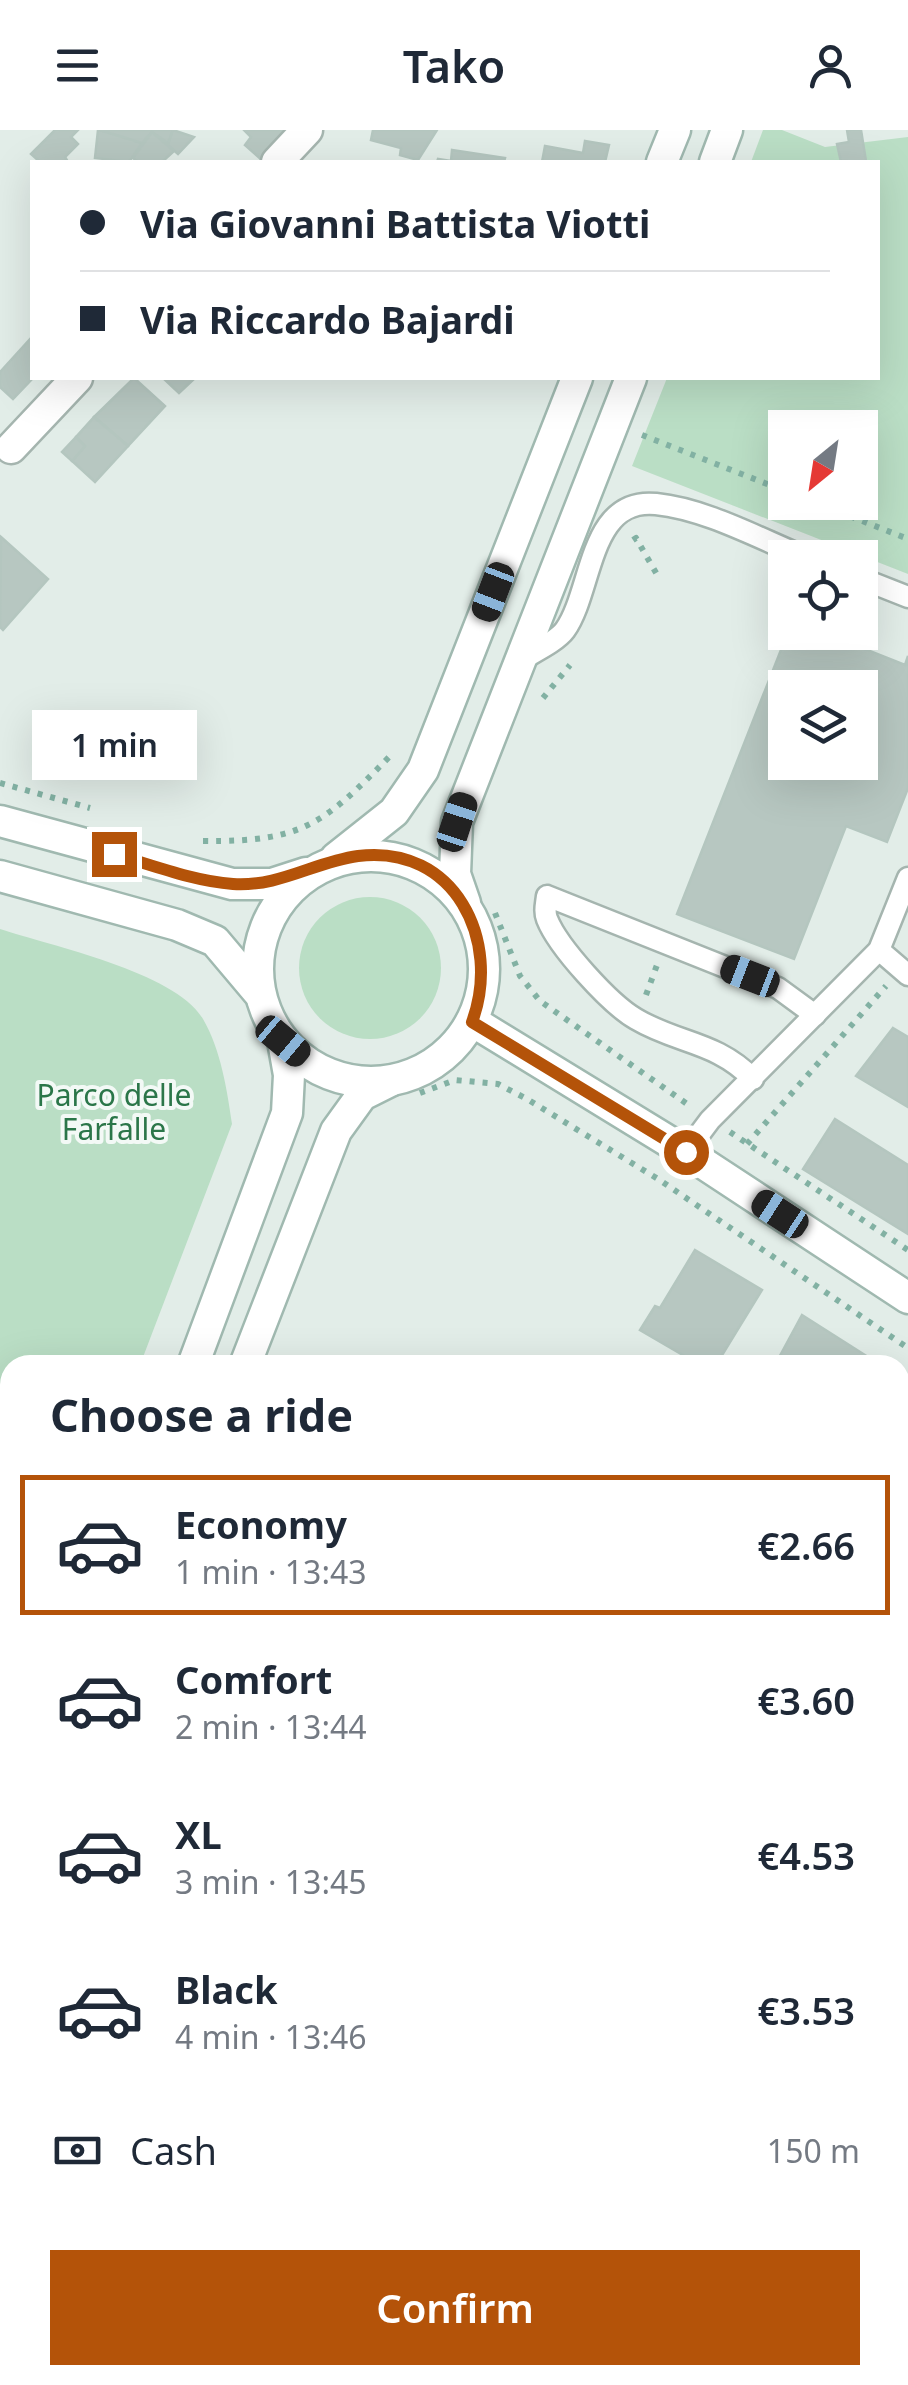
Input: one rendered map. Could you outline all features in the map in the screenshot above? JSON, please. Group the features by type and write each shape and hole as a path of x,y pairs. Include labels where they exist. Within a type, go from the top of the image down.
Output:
{"main road":[{"path":"278,160 307,130"},
{"path":"663,160 675,130"},
{"path":"715,160 727,130"},
{"path":"11,448 74,380"},
{"path":"260,994 256,965 267,924 290,888 394,812 422,770 577,380"},
{"path":"249,1355 336,1130 362,1095 400,1089 436,1062 472,1022 484,968 479,906 455,874 457,822 630,380"},
{"path":"0,822 232,884 272,884 360,856 392,857 422,867 479,906"},
{"path":"0,876 177,926 215,941 260,994 283,1041 289,1074 282,1128 197,1355"},
{"path":"472,1022 686,1152 908,1298"},
{"path":"283,1041 314,1067 352,1081 400,1089"}],"lane":[{"path":"520,661 565,631 606,526 638,505 656,504 692,513 768,543"},
{"path":"878,585 908,596"},
{"path":"686,1152 710,1120 879,950 908,878"},
{"path":"753,1080 732,1057 640,1022 622,1009 554,932 545,914 548,896 778,988 815,1016"},
{"path":"879,950 908,974"}],"path":[{"path":"636,433 768,484"},
{"path":"860,520 908,539"},
{"path":"636,538 659,578"},
{"path":"200,841 259,842 287,836 350,795 391,756"},
{"path":"0,784 92,809"},
{"path":"479,906 520,976 540,1001 710,1120 908,1250"},
{"path":"642,1006 660,956"},
{"path":"747,1144 887,986"},
{"path":"400,1089 455,1080 498,1084 658,1180 908,1348"}],"green space":[{"path":"763,130 782,130 825,147 908,137 908,574 878,562 878,540 821,540 770,520 878,520 878,410 768,410 768,519 632,466 666,380 880,380 880,160 752,160"},
{"path":"370,897 397,902 420,918 436,941 441,968 436,995 420,1018 397,1034 370,1039 343,1034 320,1018 304,995 299,968 304,941 320,918 343,902"},
{"name":"Parco delle Farfalle","path":"0,929 140,974 189,1002 203,1019 214,1044 232,1124 144,1355 0,1355"}],"building":[{"path":"55,130 78,130 71,137 78,144 65,157 67,160 38,160 31,154"},
{"path":"98,130 142,143 130,160 95,158"},
{"path":"100,130 173,130 168,143 152,132 142,143"},
{"path":"173,130 194,137 178,154 168,145"},
{"path":"244,130 288,130 266,160 245,145 251,137"},
{"path":"373,130 437,130 418,160 400,155 401,148 371,140"},
{"path":"847,130 861,130 866,160 841,160 837,144 849,142"},
{"path":"152,132 174,151 164,160 133,158"},
{"path":"585,141 609,145 605,160 542,160 545,146 583,153"},
{"path":"452,150 505,158 504,160 451,160"},
{"path":"30,339 31,380 13,399 0,387 0,372"},
{"path":"132,380 165,406 128,446 94,417"},
{"path":"165,380 193,380 179,393"},
{"path":"94,417 128,446 95,482 72,461 85,446 76,437"},
{"path":"76,437 85,446 72,461 62,452"},
{"path":"1,537 48,579 3,630 0,627"},
{"path":"781,650 867,650 905,665 908,656 908,788 887,842 846,826 794,959 677,914 768,683 768,780 878,780 878,670 773,670"},
{"path":"893,1028 908,1037 908,1107 856,1076"},
{"path":"835,1119 908,1165 908,1234 803,1169"},
{"path":"695,1250 762,1290 722,1355 683,1355 640,1330 655,1306 660,1308"},
{"path":"802,1315 865,1355 780,1355"}],"route":[{"path":"114,854 232,884 272,884 360,856 392,857 422,867 448,886 468,910 480,938 484,968 481,998 472,1022 686,1152"}]}
